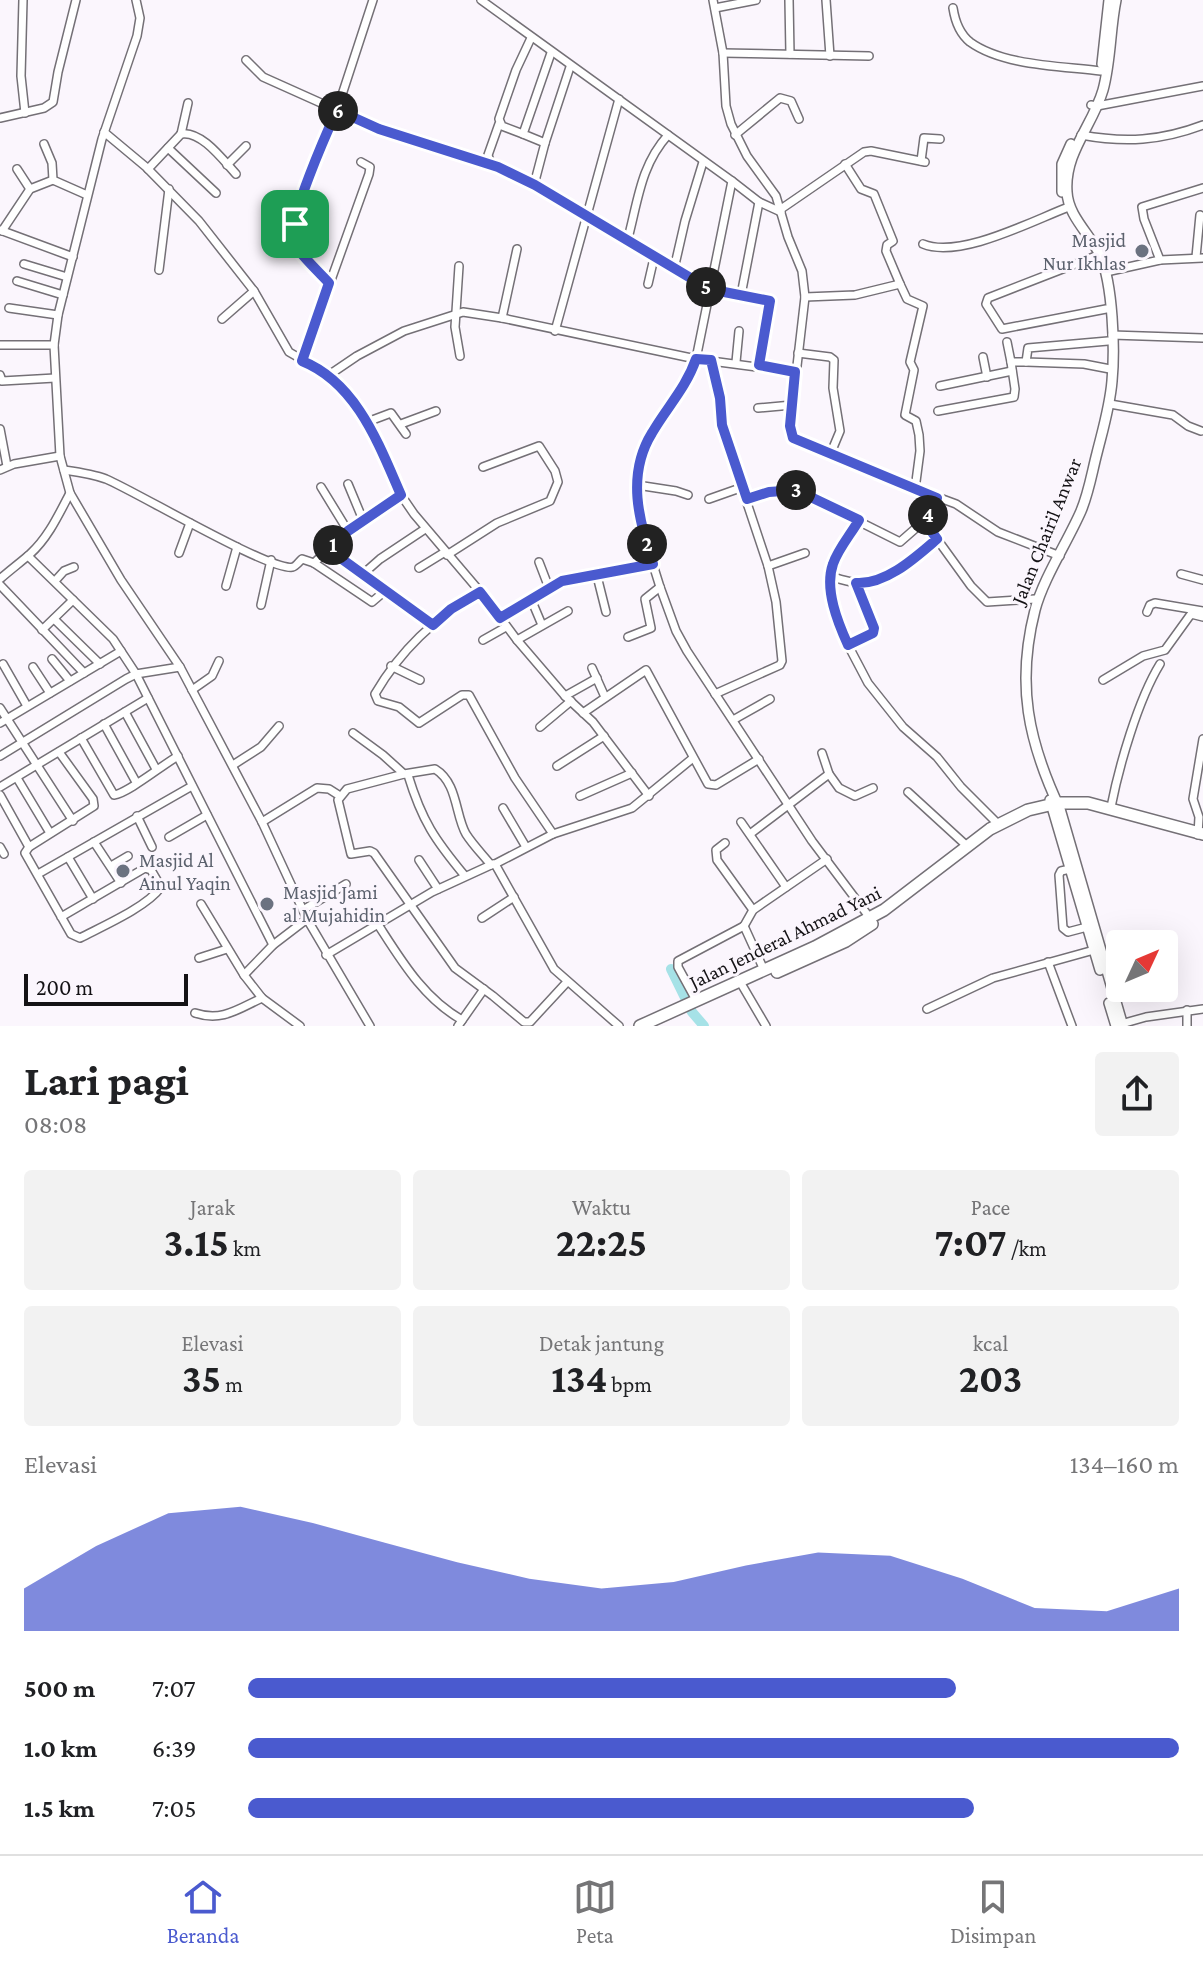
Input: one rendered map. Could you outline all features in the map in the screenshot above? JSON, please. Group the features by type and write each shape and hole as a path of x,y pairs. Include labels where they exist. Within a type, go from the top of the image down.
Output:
{"highway":[{"name":"Jalan Jenderal Ahmad Yani","path":"740,983 823,952 905,897 967,846 1018,813 1072,802 1111,807 1200,836"},
{"name":"Jalan Jenderal Ahmad Yani","path":"640,1026 740,983 917,896 992,834 1019,818 1056,806 1095,809 1200,836"},
{"name":"Jalan Jenderal Ahmad Yani","path":"656,1026 690,1006"}],"main road":[{"name":"Jalan Chairil Anwar","path":"1030,740 1025,705 1028,645 1036,604 1088,494 1110,404 1113,377 1106,272 1068,200 1068,170 1094,106 1109,0"},
{"name":"Jalan Chairil Anwar","path":"1056,806 1023,720 1022,671 1035,599 1058,556 1089,481 1107,405 1110,338 1106,309 1096,256 1066,208 1062,193 1062,164 1104,86 1116,0"},
{"path":"1056,806 1070,869 1118,1025"},
{"path":"1056,806 1118,1025"}],"street":[{"path":"23,0 21,76 25,113"},
{"path":"0,118 48,106 55,99 58,72 76,0"},
{"path":"136,0 140,18 137,36 104,132 58,315 54,345 60,456 70,493 121,580 180,667 262,822 307,919 365,1024"},
{"path":"329,283 294,243 293,231 311,170 337,110 373,0"},
{"path":"481,0 759,202 781,211"},
{"path":"756,0 714,4 723,53 726,106 735,135 776,196 801,267 805,297 790,426 793,438 962,507 998,532 1058,556"},
{"path":"789,0 790,54"},
{"path":"826,0 830,56"},
{"path":"953,8 962,33 971,43 982,48 1034,64 1101,71"},
{"path":"491,164 488,155 516,70 531,38"},
{"path":"523,134 551,53"},
{"path":"723,53 869,56"},
{"path":"246,60 263,77 379,129 491,164 535,185 709,289 765,299 771,303 759,365"},
{"path":"535,185 570,67"},
{"path":"1094,106 1203,86"},
{"path":"735,135 780,98 791,101 799,119"},
{"path":"555,331 619,99"},
{"path":"148,169 181,134 188,103"},
{"path":"499,124 545,143"},
{"path":"1081,135 1116,142 1138,141 1203,125"},
{"path":"104,132 148,169 197,218 254,291 292,356 329,375 367,422 401,495 425,529 568,699 604,736 649,796"},
{"path":"181,134 191,133 198,137 236,174"},
{"path":"627,242 645,168 668,135"},
{"path":"781,211 866,151 923,161 924,138 940,139"},
{"path":"44,144 52,163 53,180"},
{"path":"227,165 246,146"},
{"path":"168,148 216,193"},
{"path":"302,361 370,169 361,162"},
{"path":"674,269 703,162"},
{"path":"845,164 861,189 874,194 893,241 886,248 900,284 907,299 923,306 910,362 914,370 905,415 916,421 919,435 915,489"},
{"path":"17,169 30,189"},
{"path":"73,257 1,231 30,189 53,180 87,195"},
{"path":"732,181 696,359 678,396 652,432 640,463 637,485 640,523 681,641 788,806 872,920"},
{"path":"1160,260 1142,207 1203,188"},
{"path":"159,270 169,189"},
{"path":"741,295 759,202"},
{"path":"923,244 942,248 967,245 1066,208"},
{"path":"1106,272 1160,260 1199,258 1200,215"},
{"path":"502,318 517,249"},
{"path":"1096,256 988,298 986,304 1002,329 1106,309"},
{"path":"648,284 654,258"},
{"path":"24,264 67,277"},
{"path":"459,266 455,334 460,356"},
{"path":"17,281 63,295"},
{"path":"805,297 855,295 900,284"},
{"path":"222,319 254,291"},
{"path":"9,308 58,315"},
{"path":"329,375 380,342 457,312 502,318 696,359 795,372"},
{"path":"736,362 739,331"},
{"path":"1026,362 1026,349 1033,347 1110,338 1203,338"},
{"path":"938,411 1012,398 1016,394 1007,342"},
{"path":"1,345 54,345"},
{"path":"798,353 834,360 833,388 840,431 830,455"},
{"path":"983,357 987,377"},
{"path":"711,360 720,398 722,425 768,566 776,602 782,663 715,694"},
{"path":"1011,362 1084,364 1110,369"},
{"path":"940,386 1012,371"},
{"path":"0,375 2,381 55,378"},
{"path":"1110,404 1173,415 1201,431"},
{"path":"758,408 792,405"},
{"path":"401,424 436,411"},
{"path":"367,422 387,413 393,414 406,434"},
{"path":"0,429 4,468 60,456"},
{"path":"419,568 497,523 549,502 558,482 555,471 539,446 483,467"},
{"path":"64,470 104,478 237,547 271,560 291,567 302,559 314,563 372,602 386,590"},
{"path":"348,484 363,520"},
{"path":"637,485 688,495"},
{"path":"321,487 348,531"},
{"path":"709,499 743,487"},
{"path":"747,499 769,492 796,490 897,542 904,540 924,521 937,498"},
{"path":"0,579 28,556 53,526 70,493"},
{"path":"314,563 348,531 401,495"},
{"path":"859,520 833,563 831,577 834,605 848,645 868,683 903,727 937,757 961,787 998,824"},
{"path":"924,521 971,586 987,602 1035,599"},
{"path":"179,553 190,523"},
{"path":"363,574 425,529"},
{"path":"831,577 856,583 872,581 903,566 937,539"},
{"path":"226,586 237,547"},
{"path":"328,549 433,625"},
{"path":"768,566 805,553"},
{"path":"28,556 113,639 136,674 273,945"},
{"path":"261,605 271,560"},
{"path":"539,562 549,588"},
{"path":"500,618 562,581 653,564"},
{"path":"55,581 64,571 74,567"},
{"path":"1181,574 1203,580"},
{"path":"597,576 606,612"},
{"path":"848,645 874,630 856,583"},
{"path":"0,585 84,673"},
{"path":"628,637 651,628 645,599 660,587"},
{"path":"480,592 451,609 391,666 374,696 378,701 403,710 416,722 421,722 462,695 469,695 515,778 553,834"},
{"path":"531,599 542,625"},
{"path":"42,630 73,600"},
{"path":"1147,612 1150,605 1155,603 1203,614"},
{"path":"517,640 568,611"},
{"path":"1103,680 1149,654 1161,652 1192,612"},
{"path":"54,619 100,664"},
{"path":"483,640 506,627"},
{"path":"4,721 121,651"},
{"path":"52,659 70,681"},
{"path":"192,690 212,676 219,661"},
{"path":"3,664 27,706"},
{"path":"1111,807 1121,763 1160,664"},
{"path":"391,666 420,680"},
{"path":"33,667 50,693"},
{"path":"0,756 136,674 180,667"},
{"path":"592,668 605,697"},
{"path":"583,713 643,670 648,671 705,780 713,786 759,759"},
{"path":"540,727 568,699 597,678"},
{"path":"0,787 148,698"},
{"path":"733,720 770,699"},
{"path":"0,708 4,721 24,741 73,821"},
{"path":"125,712 156,769"},
{"path":"104,724 136,782"},
{"path":"233,765 261,747 279,726"},
{"path":"353,733 406,774 433,837 465,876"},
{"path":"557,766 604,736"},
{"path":"81,738 105,784 116,796 178,756"},
{"path":"1200,836 1199,817 1193,799 1203,739"},
{"path":"59,752 93,799 94,806 29,847 25,853 38,874 61,917 71,934 80,938 134,908 161,887 148,868 61,917"},
{"path":"822,753 829,774 839,788 855,796 873,788"},
{"path":"326,955 438,889 553,834 615,814 649,796 693,758"},
{"path":"340,796 347,789 406,774 435,769 441,773 457,802 466,834 493,864 551,963 567,982 619,1026"},
{"path":"580,796 632,773"},
{"path":"750,834 829,774"},
{"path":"17,778 50,833"},
{"path":"38,874 192,786"},
{"path":"262,822 317,788 329,789 340,796 351,854 374,853 455,968 527,1024 567,982"},
{"path":"908,792 967,846"},
{"path":"0,795 29,847"},
{"path":"503,808 526,847"},
{"path":"169,837 207,815"},
{"path":"137,816 152,847"},
{"path":"741,822 786,887"},
{"path":"94,842 121,883"},
{"path":"725,843 716,850 715,856 753,910"},
{"path":"111,866 128,856"},
{"path":"68,857 93,899"},
{"path":"690,1006 678,961 744,926 753,910 827,859"},
{"path":"419,860 438,889"},
{"path":"1070,869 1061,871 1059,875 1063,928 1068,932 1087,927"},
{"path":"303,910 346,884"},
{"path":"482,918 514,897"},
{"path":"201,904 227,949 262,998 300,1026"},
{"path":"244,975 273,945 307,919"},
{"path":"377,923 423,989 460,1023 484,989"},
{"path":"744,926 764,970"},
{"path":"199,958 227,949"},
{"path":"927,1009 981,982 1094,950"},
{"path":"1048,962 1072,1026"},
{"path":"740,983 766,1026"},
{"path":"195,1013 211,1018 222,1016 262,998"},
{"path":"1118,1025 1146,1017 1203,1009"},
{"path":"1187,1010 1187,1026"}],"waterway":[{"path":"671,969 692,1012 704,1026"}],"place":[{"name":"Masjid Nur Ikhlas","path":"1142,251"},
{"name":"Masjid Al Ainul Yaqin","path":"123,871"},
{"name":"Masjid Jami al Mujahidin","path":"267,904"}],"route":[{"path":"337,110 379,129 498,167 535,185 709,289 770,301 759,365 795,372 790,426 793,438 937,498 924,521 937,539 903,566 872,581 856,583 874,632 848,645 834,605 831,577 833,563 859,520 796,490 769,492 747,499 725,437 711,360 696,359 687,382 652,432 640,463 636,498 653,564 562,581 500,618 480,592 451,609 433,625 328,549 348,531 401,495 367,422 348,395 329,375 302,361 329,283 294,243 295,224 311,170 337,110"}]}
